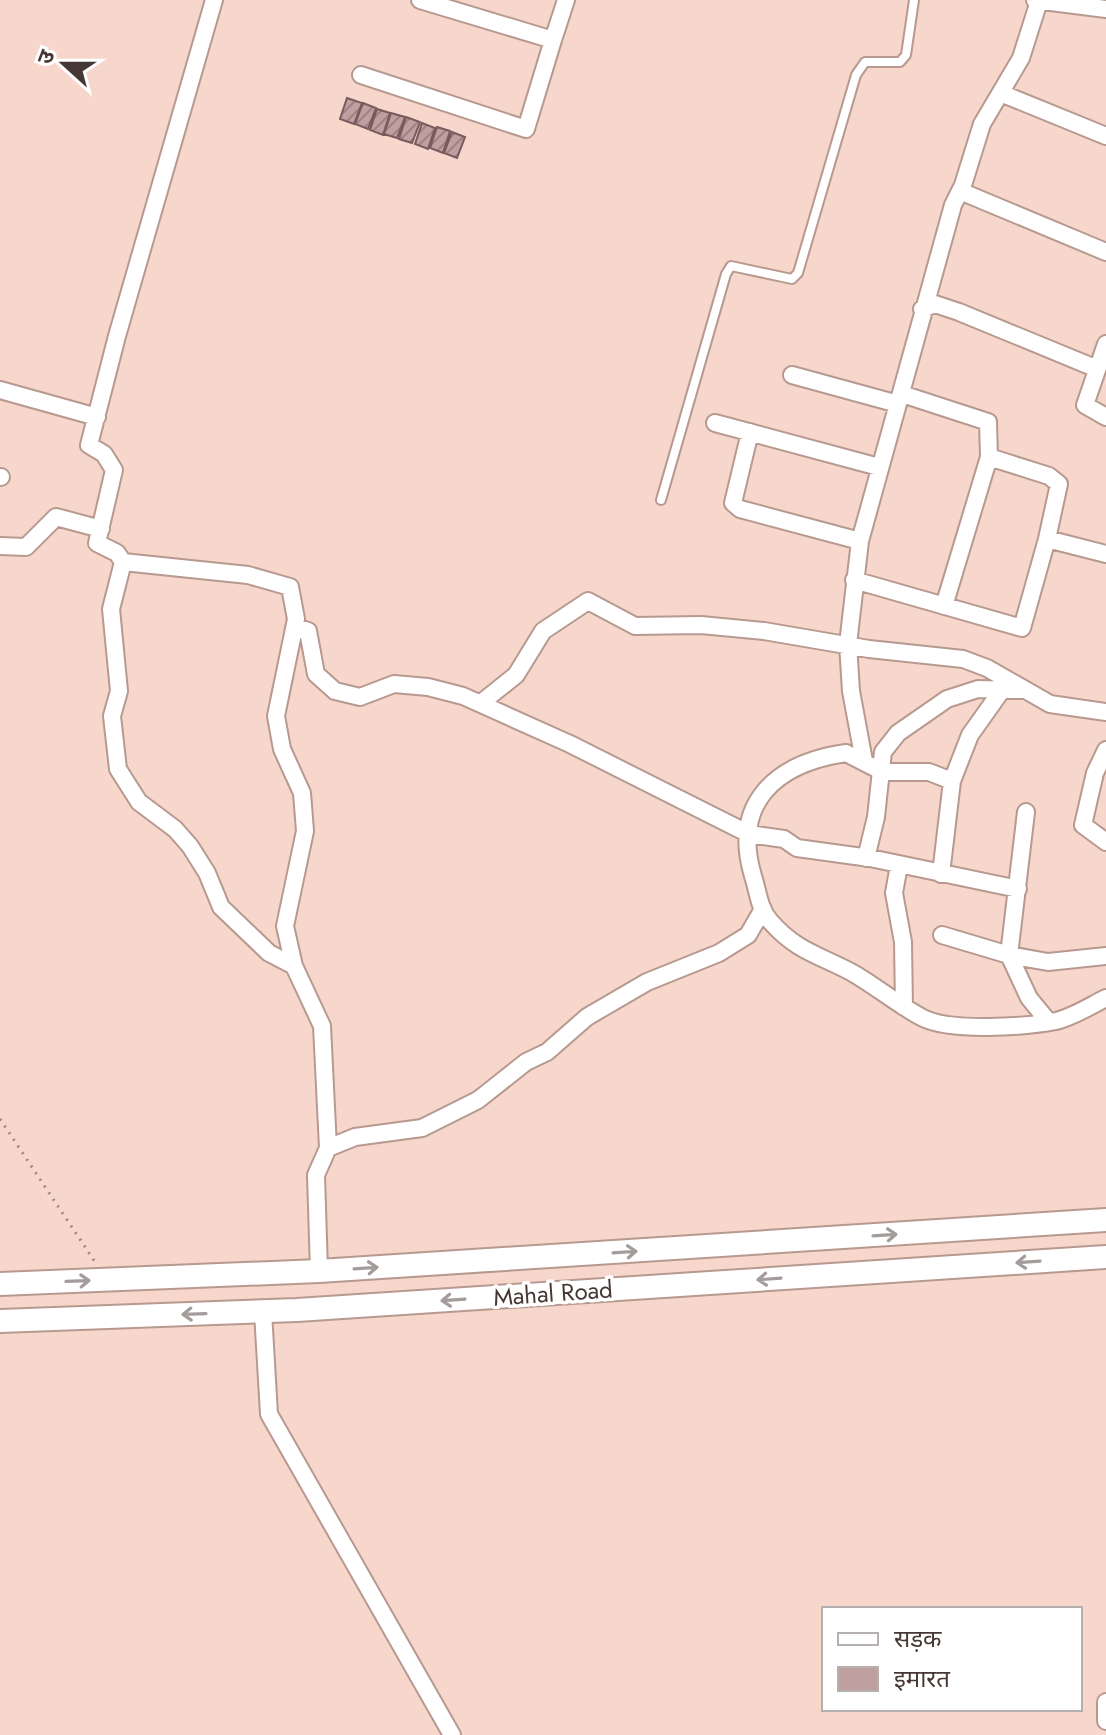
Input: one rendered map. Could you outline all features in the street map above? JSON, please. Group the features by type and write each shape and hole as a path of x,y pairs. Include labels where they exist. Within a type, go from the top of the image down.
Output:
{"main road":[{"name":"Mahal Road","path":"0,1284 319,1271 1106,1220"},
{"name":"Mahal Road","path":"0,1321 263,1312 1106,1257"}],"street":[{"path":"214,0 89,445 104,454 114,470 97,543 117,553 123,562 111,609 119,691 112,716 118,769 139,802 175,829 190,846 221,907 269,953 294,966"},
{"path":"420,0 553,40"},
{"path":"361,75 526,129 566,0"},
{"path":"864,761 851,691 848,644 854,580 860,541 922,309 982,124 992,105 1003,94 1021,58 1037,0 1106,9"},
{"path":"1003,94 1106,136"},
{"path":"960,191 1106,252"},
{"path":"922,309 935,304 959,312 1095,368"},
{"path":"1106,344 1095,368 1085,405 1106,417"},
{"path":"792,375 988,422 989,457 944,606"},
{"path":"0,390 97,417"},
{"path":"715,423 879,467"},
{"path":"750,432 733,503 740,509 860,541"},
{"path":"854,580 1022,628 1059,489 1057,479 989,457"},
{"path":"0,546 26,547 56,517 101,529"},
{"path":"1047,539 1106,554"},
{"path":"123,562 248,575 290,587 295,627 276,716 282,749 302,793 305,831 285,926 294,966 322,1026 328,1148 316,1175 319,1271"},
{"path":"481,703 516,675 543,631 588,601 635,626 701,625 813,637 963,659 1050,704 1106,712"},
{"path":"295,627 308,631 316,674 335,691 360,697 394,684 428,687 481,703 749,834 784,839 797,848 866,858 1018,889"},
{"path":"866,858 883,772 883,752 898,733 916,718 962,694 978,689 1024,690"},
{"path":"941,874 952,781 970,735 1002,690"},
{"path":"1106,750 1095,773 1083,825 1106,842"},
{"path":"952,781 929,772 883,772 846,753 799,765 773,779 751,811 748,860 768,920 811,956 846,969 926,1020 971,1026 1058,1021 1106,998"},
{"path":"1026,812 1009,955 1029,998 1048,1021"},
{"path":"899,865 894,893 895,913 903,942 904,1007"},
{"path":"328,1148 355,1137 422,1128 478,1100 526,1062 547,1052 587,1017 647,982 719,953 748,935 763,909"},
{"path":"942,935 1009,955 1048,962 1106,956"},
{"path":"263,1312 269,1414 452,1735"},
{"path":"1106,1702 1106,1721"}],"lane":[{"path":"661,500 726,274 731,266 783,279 792,279 798,273 856,75 865,62 900,62 906,55 914,0"}],"path":[{"path":"0,1119 107,1280"}],"building":[{"path":"347,98 362,103 354,124 340,119"},
{"path":"363,103 376,108 368,129 355,124"},
{"path":"377,109 390,113 383,135 370,130"},
{"path":"391,113 405,117 397,138 384,134"},
{"path":"406,117 420,122 412,143 399,139"},
{"path":"422,123 435,128 428,149 415,144"},
{"path":"437,127 450,131 443,153 430,148"},
{"path":"452,132 465,137 457,158 444,153"}]}
